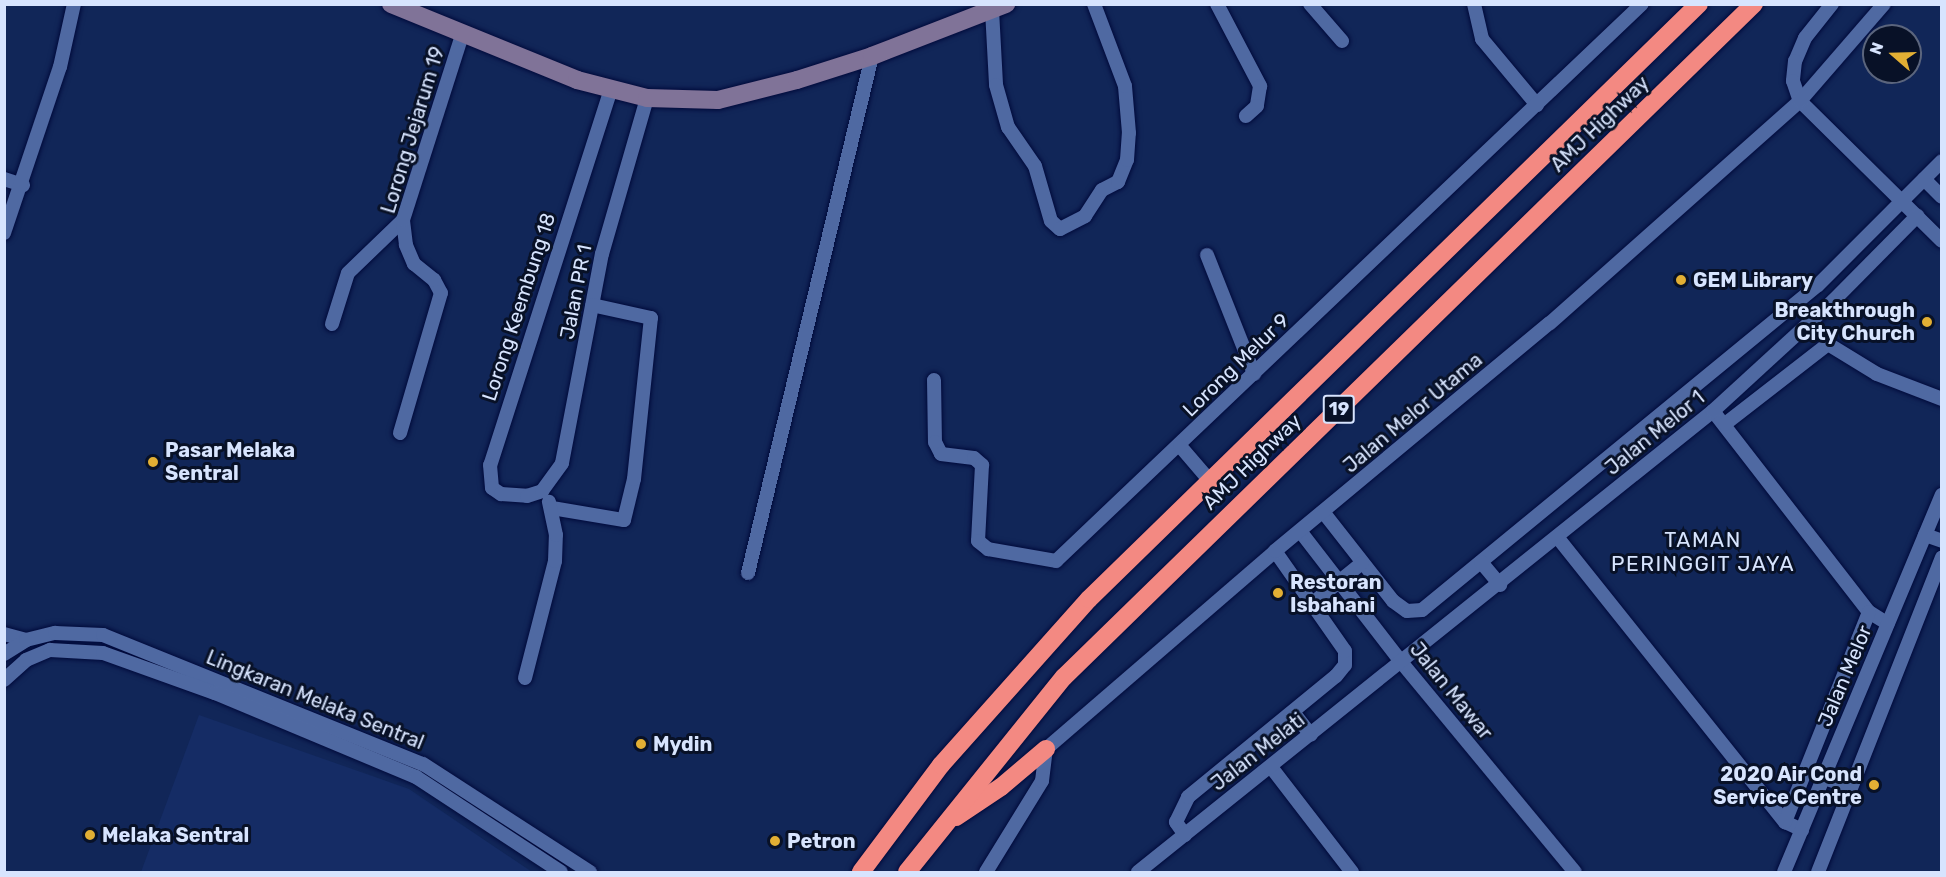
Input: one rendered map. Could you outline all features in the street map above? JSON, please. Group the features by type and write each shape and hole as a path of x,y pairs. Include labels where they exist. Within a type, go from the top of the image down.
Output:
{"highway":[{"name":"AMJ Highway","path":"861,873 941,765 1010,684 1118,570 1699,4"},
{"name":"AMJ Highway","path":"907,873 940,828 1064,676 1754,4"},
{"path":"940,828 1001,787 1046,749"}],"street":[{"path":"4,233 23,185 60,68 74,4"},
{"path":"391,4 462,35 577,80 647,98 718,100 797,80 872,56 999,7 996,85 1008,127 1035,166 1051,221 1060,229 1085,216 1102,190 1118,182 1127,160 1129,133 1125,86 1094,4"},
{"path":"1217,4 1260,86 1257,106 1246,116"},
{"path":"1310,4 1342,41"},
{"path":"1474,4 1482,39 1538,105"},
{"name":"Lorong Melur 9","path":"934,380 935,442 941,454 974,458 982,465 978,541 988,549 1056,561 1180,446 1642,4"},
{"path":"1832,4 1805,38 1795,61 1793,81 1800,101 1941,240"},
{"path":"1800,101 1884,4"},
{"name":"Lorong Jejarum 19","path":"400,433 441,294 434,280 414,264 406,245 403,220 462,35"},
{"path":"748,573 872,56"},
{"name":"Lorong Keembung 18","path":"542,490 528,496 501,494 492,488 490,465 611,88"},
{"name":"Jalan PR 1","path":"542,490 562,463 569,437 602,254 647,98"},
{"name":"Jalan Melor Utama","path":"1046,749 1275,551 1324,513 1550,323 1800,101"},
{"path":"1324,513 1393,601 1407,611 1422,610 1641,433 1818,285 1941,161"},
{"path":"4,179 23,185"},
{"path":"1924,179 1941,197"},
{"name":"Jalan Melor 1","path":"1402,663 1713,411 1833,301 1917,216"},
{"path":"332,324 348,273 403,220"},
{"path":"1207,255 1254,374"},
{"path":"552,508 624,520 634,479 651,318 592,305"},
{"path":"1725,424 1828,344 1866,369 1941,399"},
{"path":"1713,411 1869,612 1888,624"},
{"path":"1641,433 1658,454"},
{"path":"1180,446 1210,481"},
{"path":"525,678 555,561 552,508 542,490"},
{"name":"Jalan Melor","path":"1784,873 1941,495"},
{"name":"Jalan Mawar","path":"1300,531 1402,663 1575,873"},
{"path":"1925,535 1941,541"},
{"path":"1558,538 1785,822 1802,830"},
{"path":"1185,835 1176,822 1188,796 1336,676 1344,665 1345,651 1314,602 1275,551"},
{"path":"1818,873 1941,558"},
{"path":"1481,562 1500,585"},
{"path":"1314,602 1362,563"},
{"path":"1785,822 1869,612"},
{"name":"Lingkaran Melaka Sentral","path":"4,654 26,640 55,633 103,635 423,764 590,873"},
{"path":"4,634 26,640"},
{"name":"Lingkaran Melaka Sentral","path":"4,680 26,660 50,650 103,653 215,693 416,777 561,873"},
{"name":"Jalan Melati","path":"1138,873 1402,663"},
{"path":"1293,712 1311,735"},
{"path":"986,873 1042,781 1046,749"},
{"path":"1270,767 1352,873"},
{"path":"1824,777 1851,788"}],"shaded area":[{"path":"199,715 409,789 532,872 141,872"}],"place":[{"name":"GEM Library","path":"1681,280"},
{"name":"Breakthrough City Church","path":"1927,322"},
{"name":"Pasar Melaka Sentral","path":"153,462"},
{"name":"Restoran Isbahani","path":"1278,593"},
{"name":"Mydin","path":"641,744"},
{"name":"2020 Air Cond Service Centre","path":"1874,785"},
{"name":"Melaka Sentral","path":"90,835"},
{"name":"Petron","path":"775,841"}],"district":[{"name":"TAMAN PERINGGIT JAYA","path":"1703,552"}]}
